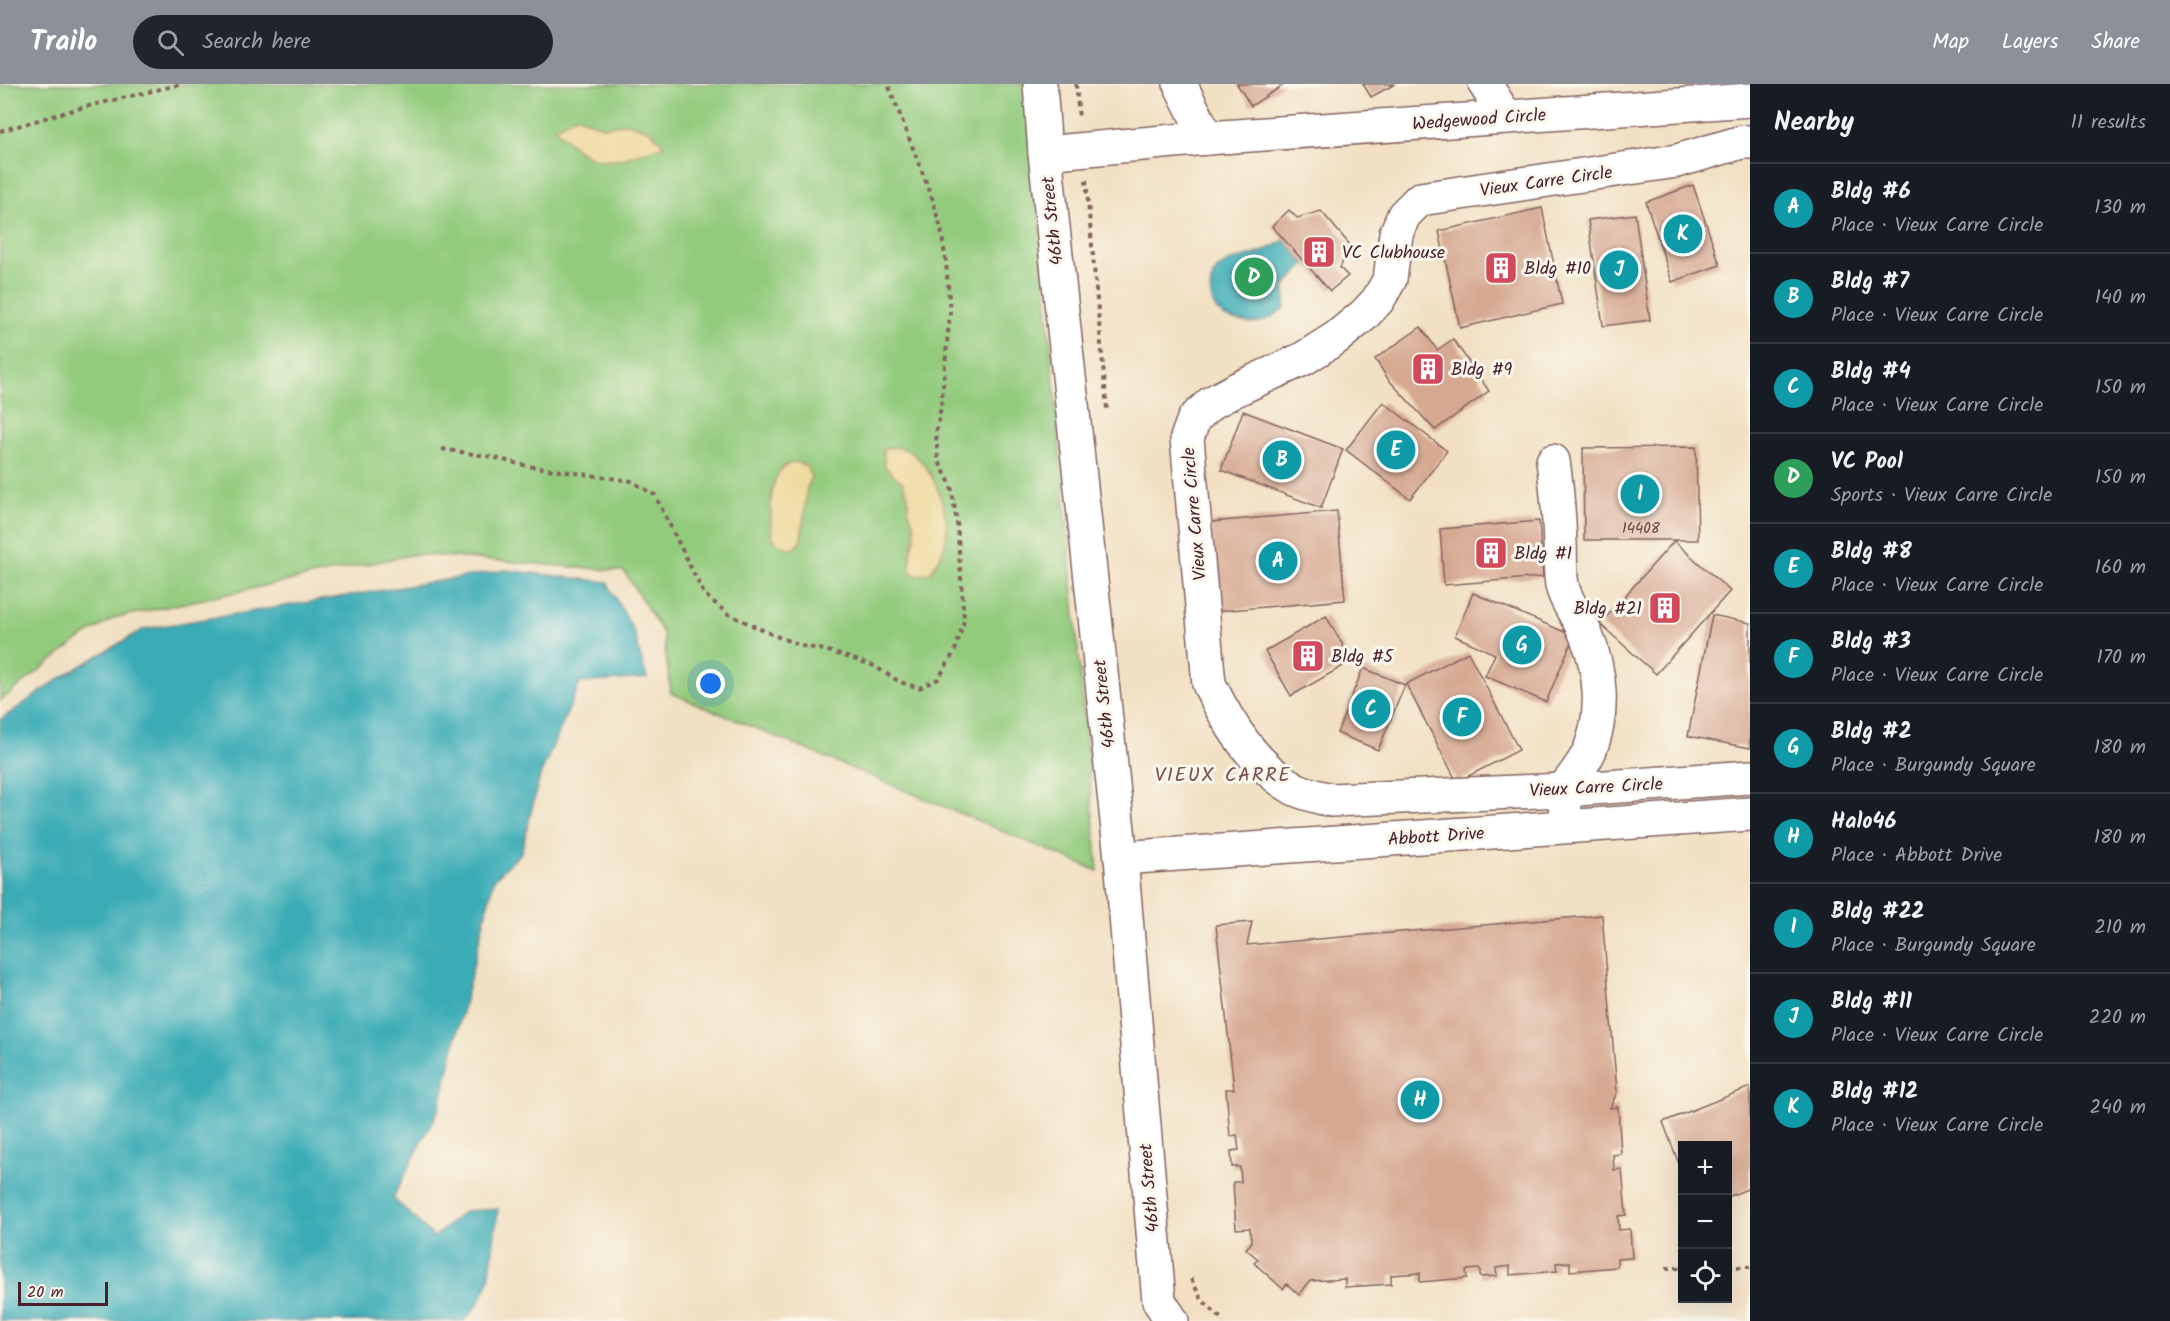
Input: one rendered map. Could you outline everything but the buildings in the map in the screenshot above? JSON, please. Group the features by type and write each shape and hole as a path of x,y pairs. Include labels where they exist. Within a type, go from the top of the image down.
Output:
{"street":[{"name":"46th Street","path":"1040,84 1045,153 1121,858 1159,1301 1172,1321"},
{"path":"1180,84 1207,138"},
{"path":"1485,84 1506,117"},
{"name":"Wedgewood Circle","path":"1045,153 1207,138 1750,100"},
{"name":"Vieux Carre Circle","path":"1750,142 1742,142 1677,161 1420,199 1404,215 1396,234 1390,279 1378,300 1364,315 1336,338 1303,359 1211,403 1194,419 1187,438 1209,684 1224,715 1243,743 1268,770 1296,790 1331,800 1563,790 1750,777"},
{"path":"1553,461 1563,588 1591,645 1598,676 1599,709 1596,734 1588,754 1563,790 1568,827"},
{"name":"Abbott Drive","path":"1121,858 1750,814"}],"path":[{"path":"0,131 84,107 182,84"},
{"path":"442,449 492,457 527,466 631,481 655,495 704,594 728,614 802,646 825,650 872,665 900,682 920,688 938,679 955,651 964,621 957,523 951,485 938,460 936,433 943,396 950,312 946,262 931,195 888,84"},
{"path":"1732,1267 1750,1267"},
{"path":"1666,1268 1678,1268"}],"green space":[{"path":"0,84 1027,84 1098,871 671,693 663,633 624,571 415,554 114,618 78,640 0,701"}],"sand":[{"path":"575,116 604,127 628,123 650,131 664,145 617,160 594,158 582,153 569,143 555,128"},
{"path":"890,447 904,449 923,464 931,475 942,501 946,528 945,543 930,573 917,575 910,572 911,550 915,538 914,525 908,509 908,495 902,482 885,467 883,450"},
{"path":"796,462 807,466 811,478 807,489 801,540 795,549 777,543 773,538 771,508 772,491 777,475 788,464"}],"water":[{"path":"1285,240 1305,264 1285,286 1285,308 1256,323 1230,319 1219,312 1212,301 1210,288 1217,270 1226,263 1267,250"},
{"path":"506,570 607,582 634,632 647,678 580,683 540,776 521,853 494,879 439,1109 393,1198 434,1237 465,1211 498,1209 489,1281 477,1306 464,1321 0,1321 0,720 62,677 144,629"}],"place":[{"name":"Bldg #12","path":"1683,234"},
{"name":"VC Clubhouse","path":"1319,252"},
{"name":"Bldg #10","path":"1501,268"},
{"name":"Bldg #11","path":"1619,270"},
{"name":"VC Pool","path":"1254,277"},
{"name":"Bldg #9","path":"1428,369"},
{"name":"Bldg #8","path":"1396,450"},
{"name":"Bldg #7","path":"1282,460"},
{"name":"Bldg #22","path":"1640,494"},
{"name":"Bldg #1","path":"1491,553"},
{"name":"Bldg #6","path":"1278,561"},
{"name":"Bldg #21","path":"1665,608"},
{"name":"Bldg #2","path":"1522,645"},
{"name":"Bldg #5","path":"1308,656"},
{"name":"Bldg #4","path":"1371,709"},
{"name":"Bldg #3","path":"1462,717"},
{"name":"Halo46","path":"1420,1100"}],"district":[{"name":"VIEUX CARRE","path":"1223,774"}]}
